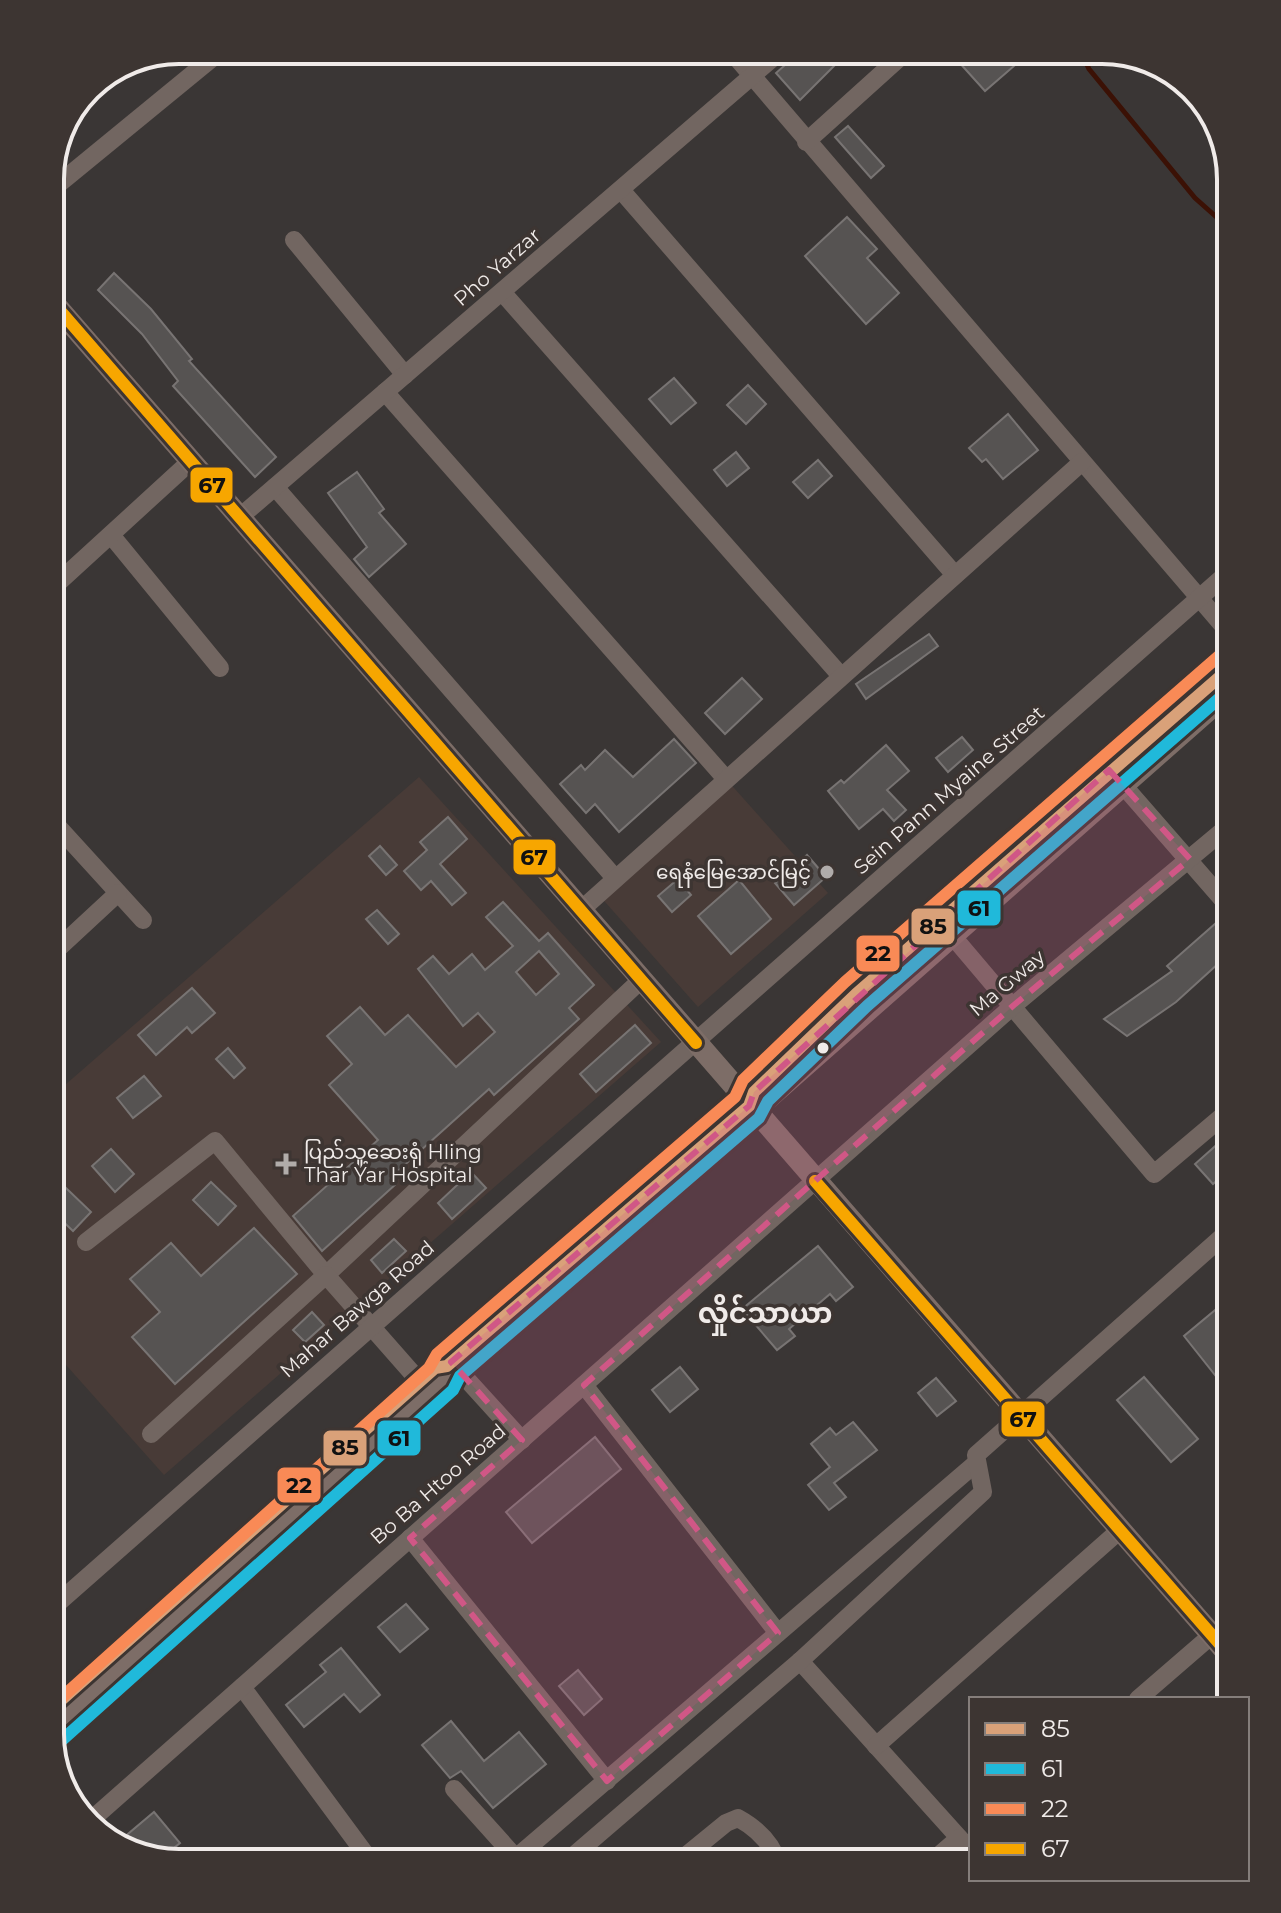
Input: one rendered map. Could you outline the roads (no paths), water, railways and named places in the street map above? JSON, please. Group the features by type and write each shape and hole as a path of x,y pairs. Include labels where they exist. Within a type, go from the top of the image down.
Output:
{"main road":[{"path":"64,315 1217,1641"},
{"path":"64,1716 423,1386 435,1368 449,1364 749,1106 766,1100 946,928 1116,777 1217,680"},
{"path":"1116,777 1217,701"},
{"path":"64,1698 423,1386"}],"street":[{"path":"64,180 205,64"},
{"path":"740,64 1217,618"},
{"name":"Pho Yarzar","path":"240,517 766,64"},
{"path":"806,142 892,64"},
{"path":"621,190 955,575"},
{"path":"294,240 405,375"},
{"path":"502,292 841,676"},
{"path":"385,392 726,779"},
{"path":"64,577 191,461"},
{"path":"582,909 1082,462"},
{"path":"275,487 615,878"},
{"path":"111,535 220,668"},
{"name":"Sein Pann Myaine Street","path":"696,1043 1217,583"},
{"path":"1116,777 1217,892"},
{"path":"64,833 143,920"},
{"name":"Ma Gway","path":"815,1181 1014,1005 1217,836"},
{"path":"64,943 118,893"},
{"path":"946,928 1154,1174 1217,1121"},
{"path":"151,1434 641,980"},
{"name":"Mahar Bawga Road","path":"64,1598 696,1043"},
{"path":"86,1242 215,1141 423,1386"},
{"name":"Bo Ba Htoo Road","path":"97,1814 815,1181"},
{"path":"587,1849 800,1661 983,1492 982,1478 975,1464 976,1455 1217,1241"},
{"path":"449,1364 522,1440"},
{"path":"584,1385 778,1633"},
{"path":"526,1849 975,1464"},
{"path":"876,1746 1120,1530"},
{"path":"410,1538 607,1781"},
{"path":"1140,1697 1212,1635"},
{"path":"800,1661 967,1845"},
{"path":"242,1687 362,1849"},
{"path":"454,1789 504,1849"},
{"path":"694,1849 726,1823 738,1818 751,1825 774,1849"}],"waterway":[{"path":"1087,64 1195,198 1217,218"}],"place":[{"name":"ရေနံမြေအောင်မြင့်","path":"827,872"},
{"name":"ပြည်သူ့ဆေးရုံ Hling Thar Yar Hospital","path":"286,1164"}],"district":[{"name":"လှိုင်သာယာ","path":"765,1313"}]}
